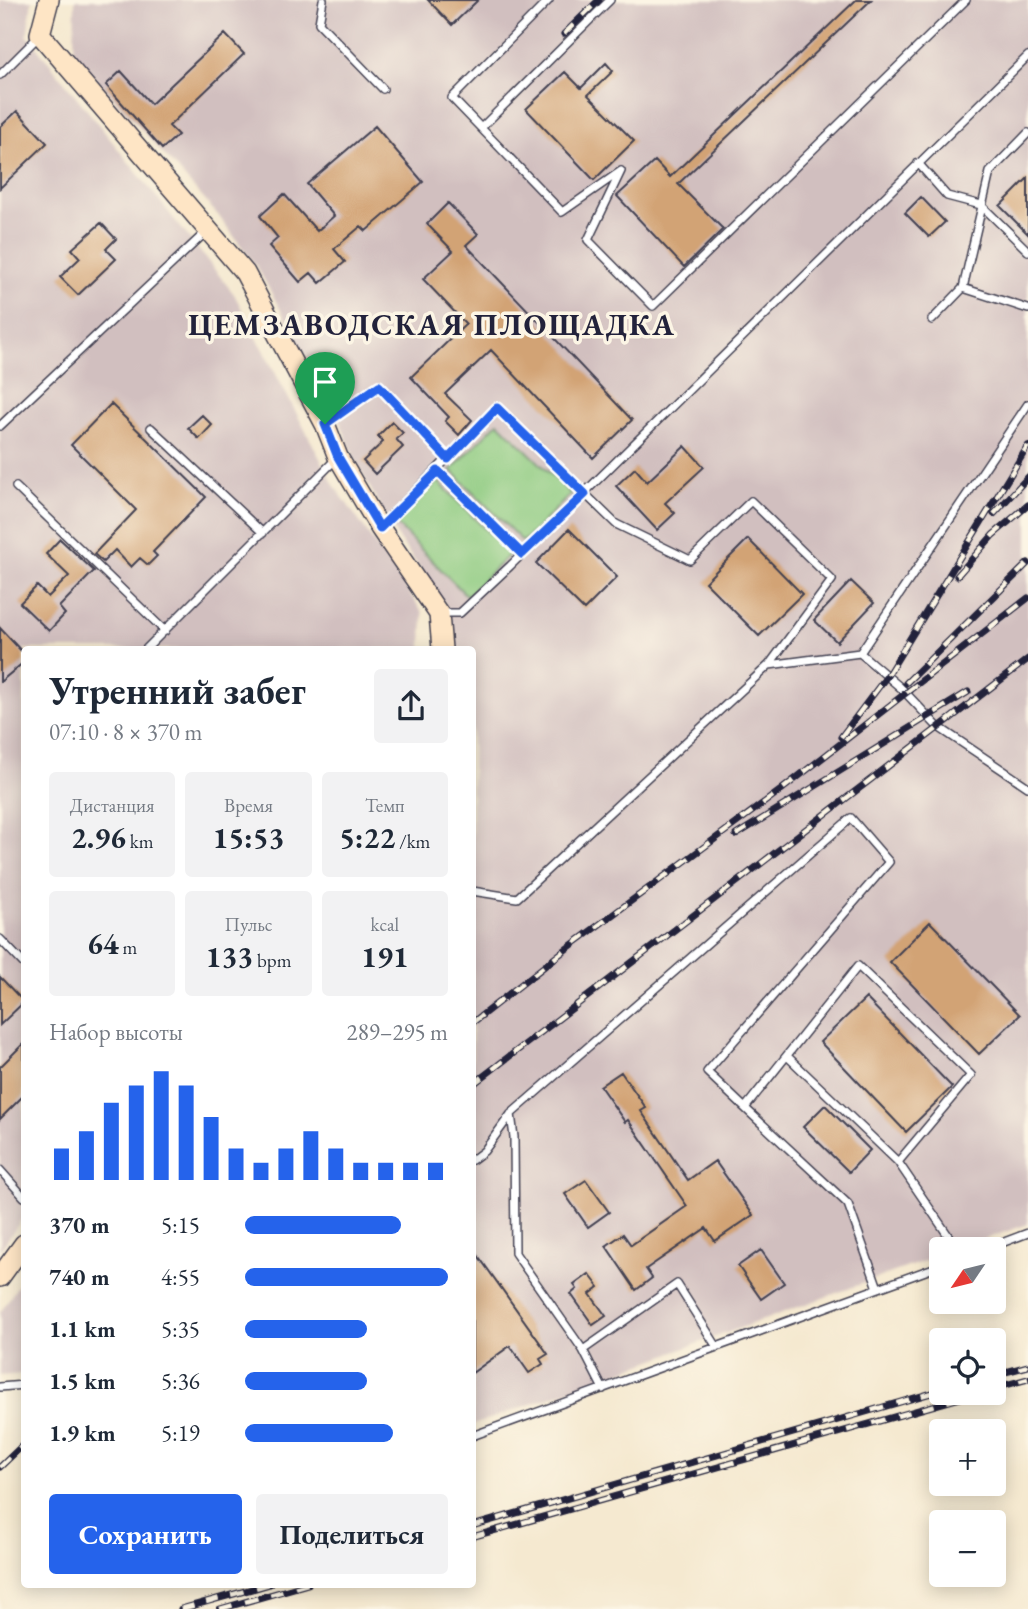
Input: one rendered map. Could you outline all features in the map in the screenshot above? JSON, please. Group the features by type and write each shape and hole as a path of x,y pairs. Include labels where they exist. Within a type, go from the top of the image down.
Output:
{"street":[{"path":"48,0 40,34 244,273 325,424 338,457 380,528 439,614 442,646"},
{"path":"0,1277 21,1248"}],"lane":[{"path":"323,0 319,23 383,89"},
{"path":"550,0 452,98 562,212 621,171 588,240 653,306 966,0"},
{"path":"481,128 610,0"},
{"path":"0,75 40,34"},
{"path":"439,614 460,613 585,494 1028,56"},
{"path":"1020,64 1028,72"},
{"path":"932,320 963,288 990,172 1028,133"},
{"path":"918,163 947,196 981,205 1028,251"},
{"path":"0,426 208,230"},
{"path":"963,288 1028,309"},
{"path":"325,424 379,386 448,459"},
{"path":"860,653 1028,404"},
{"path":"380,528 497,408 616,524 690,560 751,501 832,580 769,665 517,898 476,892"},
{"path":"151,428 263,533"},
{"path":"149,646 338,457"},
{"path":"438,471 522,554"},
{"path":"16,487 165,631"},
{"path":"769,665 860,653 901,688 937,726 1028,787"},
{"path":"476,1157 484,1151 511,1114 851,818 889,862 707,1072 848,1204 878,1288"},
{"path":"0,939 21,961"},
{"path":"745,1108 858,967 971,1075 898,1162"},
{"path":"787,1056 898,1162 949,1237"},
{"path":"511,1114 514,1137 515,1253 583,1350 603,1389"},
{"path":"0,1170 21,1194"},
{"path":"1006,1242 1028,1233"},
{"path":"476,1435 929,1270"},
{"path":"583,1350 677,1284 717,1347"},
{"path":"0,1387 21,1385"}],"shaded area":[{"path":"0,0 32,0 27,35 234,294 334,485 423,613 422,646 21,646 21,1220 0,1250"},
{"path":"75,0 1028,0 1028,1224 991,1237 929,1237 929,1259 476,1424 476,646 452,646 445,603 398,538 356,462 334,406 257,267 218,215 74,54"},
{"path":"21,1281 21,1374 0,1376 0,1313"}],"green space":[{"path":"498,422 571,494 523,542 451,470"},
{"path":"438,481 510,554 467,596 395,523"}],"building":[{"path":"428,0 478,0 452,25"},
{"path":"856,0 871,0 678,184 723,229 684,267 617,196 655,161 670,177"},
{"path":"225,34 244,54 169,126 178,135 162,149 106,85 121,71 151,104"},
{"path":"606,63 613,71 588,95 634,141 594,180 526,109 565,72 581,88"},
{"path":"17,111 47,143 0,188 0,127"},
{"path":"375,126 423,182 366,231 361,226 334,249 345,262 320,283 311,273 300,282 269,246 278,238 260,216 284,194 317,231 334,216 307,184"},
{"path":"1028,178 1028,234 1000,206"},
{"path":"921,197 945,222 929,237 905,213"},
{"path":"448,203 478,234 466,245 632,420 593,458 491,350 445,394 472,420 459,435 445,421 449,417 411,377 466,324 423,279 453,251 427,224"},
{"path":"101,223 116,239 106,249 116,259 78,295 60,277 80,258 72,249"},
{"path":"111,404 206,497 153,552 157,556 148,565 140,558 131,567 115,550 103,562 94,554 136,510 71,445"},
{"path":"202,415 212,425 199,439 188,428"},
{"path":"392,422 403,433 396,439 403,447 375,474 363,461 383,442 378,436"},
{"path":"685,446 704,467 665,503 675,513 657,530 616,486 635,468 647,482"},
{"path":"569,529 617,577 584,610 536,563"},
{"path":"60,539 94,571 59,607 65,614 49,631 20,603 37,586 48,597 69,576 46,554"},
{"path":"748,539 802,594 759,636 705,582"},
{"path":"851,581 874,603 837,642 814,620"},
{"path":"0,628 21,651 21,664 0,682"},
{"path":"930,922 1020,1015 979,1054 890,962"},
{"path":"0,977 21,999 21,1005 0,1025"},
{"path":"866,998 952,1087 906,1132 820,1042"},
{"path":"21,1046 21,1098 0,1119 0,1067"},
{"path":"621,1072 646,1108 641,1111 688,1180 715,1161 753,1215 715,1241 706,1228 646,1269 652,1278 636,1290 606,1246 623,1234 631,1245 687,1206 628,1120 625,1122 600,1086"},
{"path":"825,1105 870,1150 849,1172 803,1127"},
{"path":"586,1180 609,1212 588,1227 565,1194"},
{"path":"761,1250 784,1283 761,1299 738,1266"},
{"path":"476,1253 548,1354 540,1359 543,1364 529,1373 510,1346 476,1370"},
{"path":"589,1274 599,1287 590,1294 606,1316 593,1325 571,1294 577,1289 574,1285"}],"railway":[{"path":"564,34 599,0"},
{"path":"841,737 887,676 1028,446"},
{"path":"994,514 1028,477"},
{"path":"957,576 993,535 1028,505"},
{"path":"906,683 1028,563"},
{"path":"476,1020 565,950 781,790 1028,598"},
{"path":"476,1082 1028,659"},
{"path":"736,835 968,692"},
{"path":"1006,1372 1028,1366"},
{"path":"1006,1385 1028,1379"},
{"path":"476,1525 929,1394"},
{"path":"476,1536 936,1405"},
{"path":"0,1467 21,1447"},
{"path":"181,1609 256,1588"},
{"path":"220,1609 294,1588"}],"district":[{"name":"ЦЕМЗАВОДСКАЯ ПЛОЩАДКА","path":"432,325"}],"route":[{"path":"379,386 448,459 497,408 585,494 522,554 438,471 380,528 338,457 325,424 379,386"}]}
